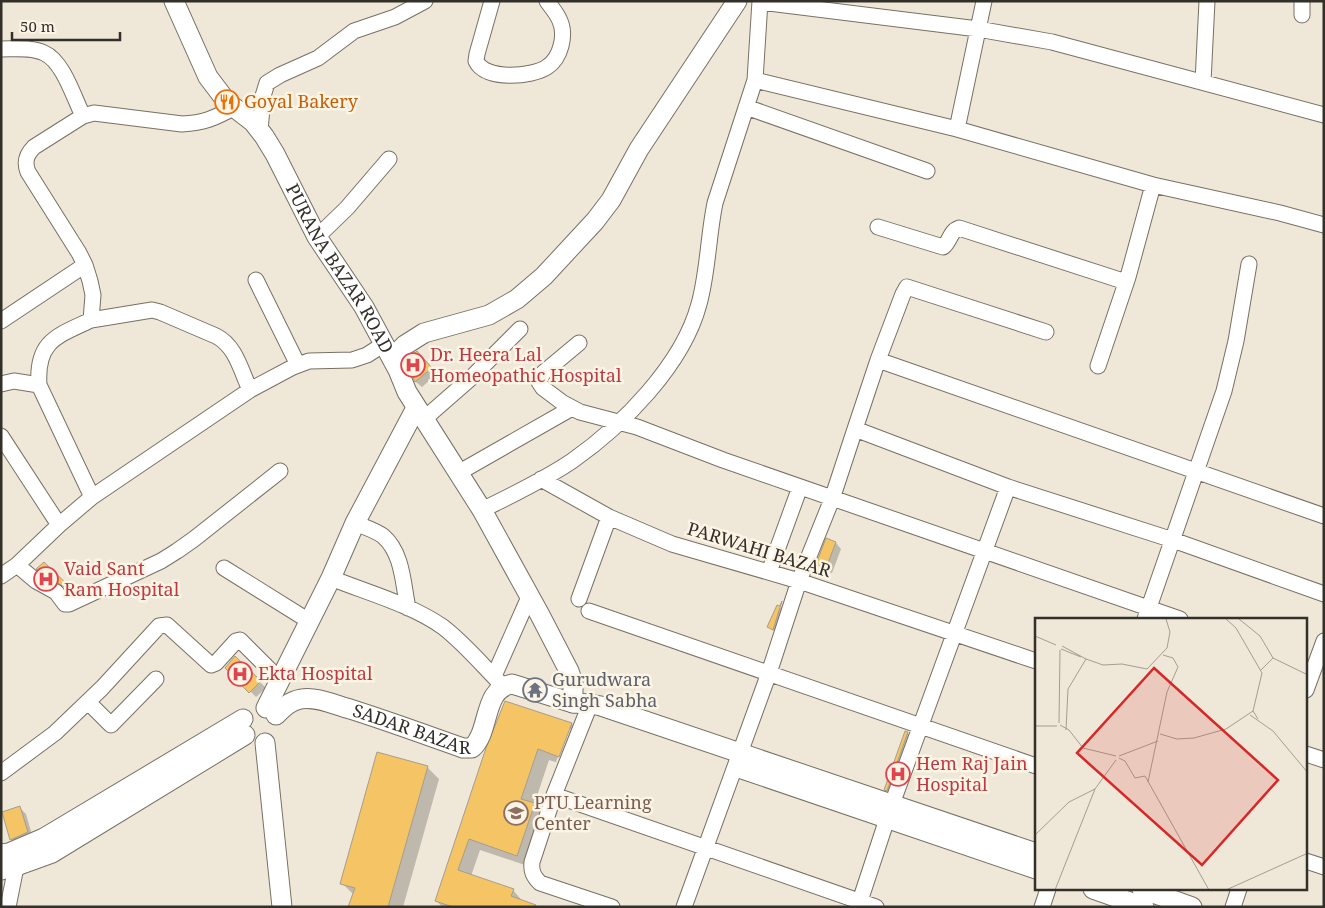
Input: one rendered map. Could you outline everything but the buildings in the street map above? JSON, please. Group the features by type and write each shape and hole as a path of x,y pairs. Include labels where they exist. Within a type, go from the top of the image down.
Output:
{"street":[{"name":"PURANA BAZAR ROAD","path":"174,1 208,77 227,102 253,122 260,130 275,154 317,237 364,307 388,351 407,392 482,510 569,671 580,708"},
{"path":"260,130 263,96 267,83 280,74 318,58 354,31 395,17 425,1"},
{"path":"492,1 476,54 476,61 482,70 501,75 514,75 548,67 558,54 562,42 560,22 546,1"},
{"path":"1,576 17,565 92,497 250,390 298,365 310,361 352,360 388,351 405,345 424,333 467,322 496,311 517,300 544,276 595,221 611,200 639,149 737,1"},
{"path":"482,510 541,479 572,460 618,422 655,386 682,346 699,305 715,203 755,80 760,1 978,29 1052,42 1324,115"},
{"path":"957,129 984,1"},
{"path":"1203,82 1207,1"},
{"path":"1,49 32,50 43,52 52,58 59,66 83,116"},
{"path":"755,80 957,129 1153,185 1324,225"},
{"path":"91,320 92,295 85,265 25,166 25,159 29,152 83,116 94,113 195,124 214,119 235,107"},
{"path":"746,107 927,171"},
{"path":"317,237 347,208 389,159"},
{"path":"1098,366 1126,282 1153,185"},
{"path":"878,226 943,247 954,230 959,228 1126,282"},
{"path":"1147,614 1224,391 1236,341 1249,264"},
{"path":"1,321 85,265"},
{"path":"256,280 298,365"},
{"path":"684,907 799,581 832,499 878,360 905,288 909,286 1046,332"},
{"path":"92,497 39,385 39,362 43,351 62,334 91,320 152,310 160,312 223,339 234,353 250,390"},
{"path":"244,727 255,742 265,743 275,737 278,731 271,712 280,680 331,578 355,523 420,413 472,377 520,329"},
{"path":"579,343 543,374 539,382 543,388 572,408 637,427 723,460 983,551 1147,614 1173,618"},
{"path":"878,360 1324,516"},
{"path":"1,384 14,381 39,385"},
{"path":"458,473 572,408"},
{"path":"855,430 1008,487 1173,540 1324,594"},
{"path":"1,436 59,525"},
{"path":"17,565 36,581 56,592 65,604 69,604 161,561 177,551 194,540 280,470"},
{"name":"PARWAHI BAZAR","path":"541,479 609,516 672,544 799,581 1035,661"},
{"path":"769,572 800,487"},
{"path":"859,904 890,811 956,633 983,551 1008,487"},
{"path":"578,599 609,516"},
{"path":"355,523 382,536 394,550 399,563 408,608"},
{"path":"224,568 309,621"},
{"path":"331,578 408,608 442,627 469,650 498,681 522,686 580,708 596,717 737,760 890,811 1035,853"},
{"path":"498,681 530,597"},
{"path":"589,611 1035,766"},
{"path":"1,773 56,733 88,702 156,629 163,625 166,625 211,665 216,663 236,641 240,640 280,680"},
{"path":"1308,685 1324,642"},
{"path":"88,702 111,725 156,679"},
{"name":"SADAR BAZAR","path":"271,712 303,698 325,702 463,748 472,748 479,740 498,689 498,681"},
{"path":"8,907 13,862 44,838 244,727 252,710 257,708 271,712"},
{"path":"580,708 531,870 534,877 540,883 612,907"},
{"path":"265,743 282,907"},
{"path":"1308,755 1324,760"},
{"path":"554,795 859,904 876,907"},
{"path":"890,811 1035,869"},
{"path":"1,854 13,862"},
{"path":"1308,862 1324,867"},
{"path":"1042,907 1048,890"},
{"path":"1096,890 1144,907"},
{"path":"1145,890 1192,907"},
{"path":"1233,907 1239,890"}],"place":[{"name":"Goyal Bakery","path":"227,102"},
{"name":"Dr. Heera Lal Homeopathic Hospital","path":"413,365"},
{"name":"Vaid Sant Ram Hospital","path":"46,579"},
{"name":"Ekta Hospital","path":"240,674"},
{"name":"Gurudwara Singh Sabha","path":"535,690"},
{"name":"Hem Raj Jain Hospital","path":"898,774"},
{"name":"PTU Learning Center","path":"516,813"}]}
